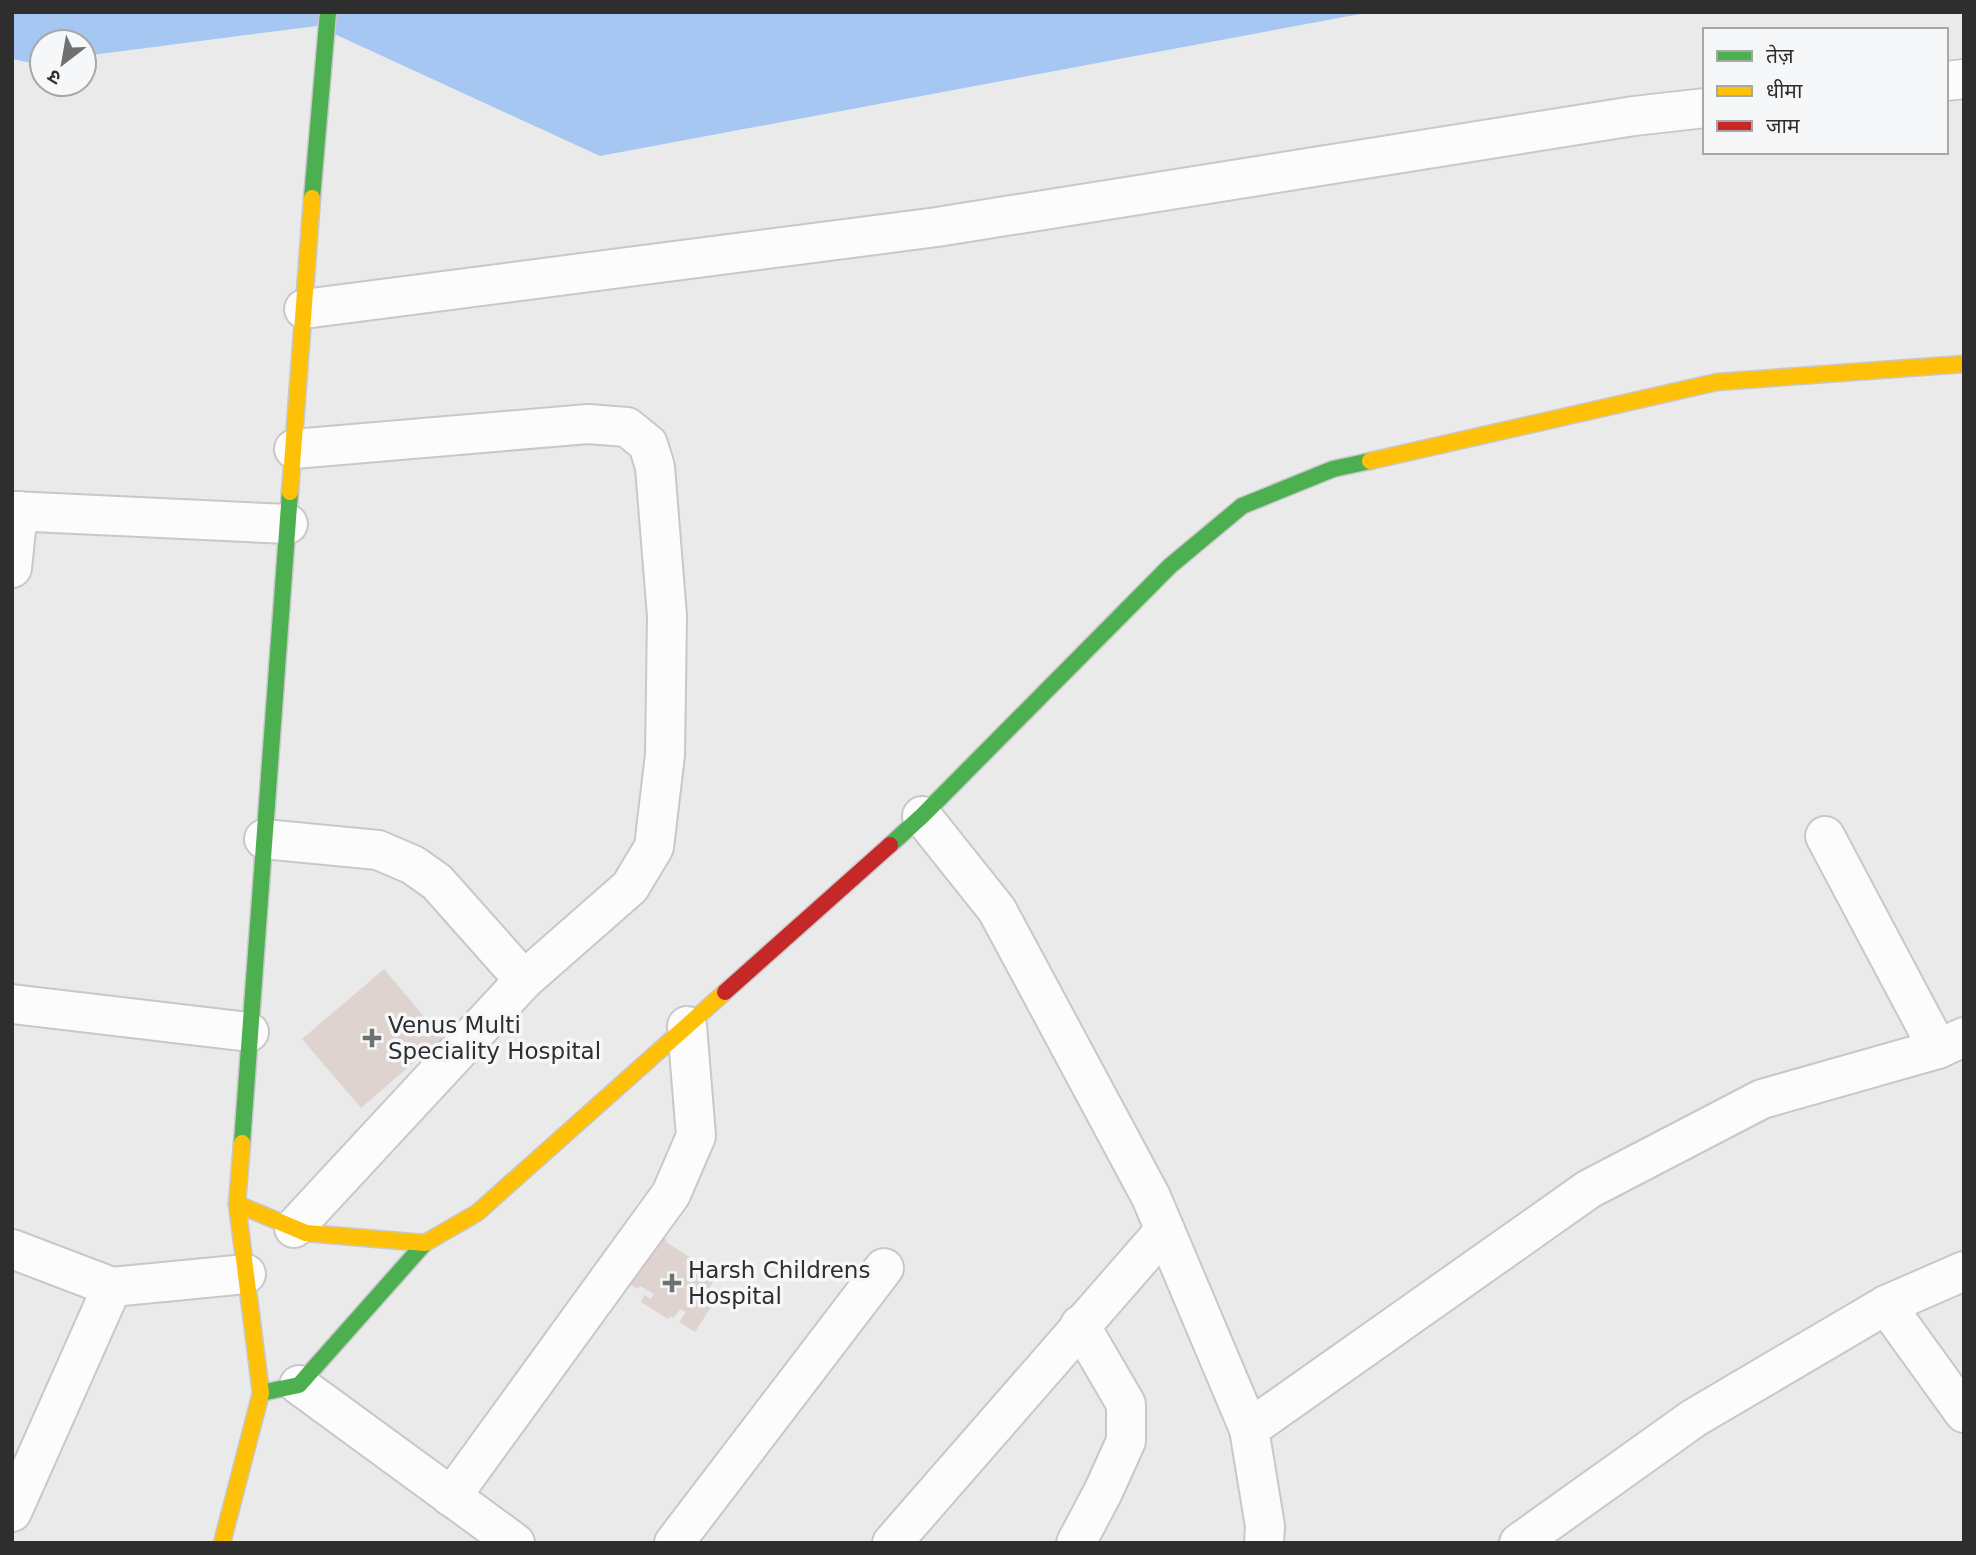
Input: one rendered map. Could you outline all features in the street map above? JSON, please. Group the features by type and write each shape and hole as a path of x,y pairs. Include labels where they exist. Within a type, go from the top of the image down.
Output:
{"street":[{"path":"222,1543 261,1393 237,1204 328,12"},
{"path":"304,309 937,227 1621,118 1703,108"},
{"path":"261,1393 299,1385 425,1242 477,1213 922,816 1170,566 1242,506 1333,469 1717,382 1964,364"},
{"path":"294,449 588,424 628,427 648,444 655,467 667,615 665,755 653,847 629,887 524,980 294,1228"},
{"path":"12,568 15,511 288,524"},
{"path":"922,816 997,910 1151,1197 1249,1429 1265,1526 1264,1543"},
{"path":"1249,1429 1588,1189 1762,1099 1951,1043 1825,836"},
{"path":"264,839 377,850 413,865 437,881 524,980"},
{"path":"12,1004 249,1032"},
{"path":"451,1496 671,1194 696,1136 687,1027"},
{"path":"237,1204 306,1233 425,1242"},
{"path":"900,1540 1080,1325 1165,1230"},
{"path":"12,1250 112,1287 246,1274"},
{"path":"674,1543 884,1268"},
{"path":"1519,1543 1694,1418 1886,1305 1964,1271"},
{"path":"12,1512 112,1287"},
{"path":"1886,1305 1964,1413"},
{"path":"1076,1543 1126,1441 1126,1404 1080,1325"},
{"path":"299,1385 515,1543"}],"water":[{"path":"12,12 1371,12 600,156 317,26 98,54 98,28 28,28 28,62 12,59"}],"building":[{"name":"Venus Multi Speciality Hospital","path":"384,969 442,1038 361,1108 302,1039"},
{"name":"Harsh Childrens Hospital","path":"660,1235 704,1270 707,1265 714,1270 711,1274 716,1277 701,1301 711,1307 695,1332 679,1322 686,1312 680,1309 674,1318 670,1316 668,1319 641,1302 644,1295 651,1299 654,1294 640,1286 638,1289 631,1285 634,1280 627,1276"}],"traffic: fast":[{"path":"312,198 328,12"},
{"path":"890,845 1170,566 1242,506 1333,469 1370,461"},
{"path":"242,1143 290,492"},
{"path":"261,1393 299,1385 425,1243"}],"traffic: slow":[{"path":"290,492 312,198"},
{"path":"1370,461 1717,382 1964,364"},
{"path":"237,1204 306,1233 425,1243 477,1213 725,992"},
{"path":"222,1543 261,1393 237,1204 242,1143"}],"traffic: jam":[{"path":"725,992 890,845"}],"place":[{"name":"Venus Multi Speciality Hospital","path":"372,1038"},
{"name":"Harsh Childrens Hospital","path":"672,1283"}]}
